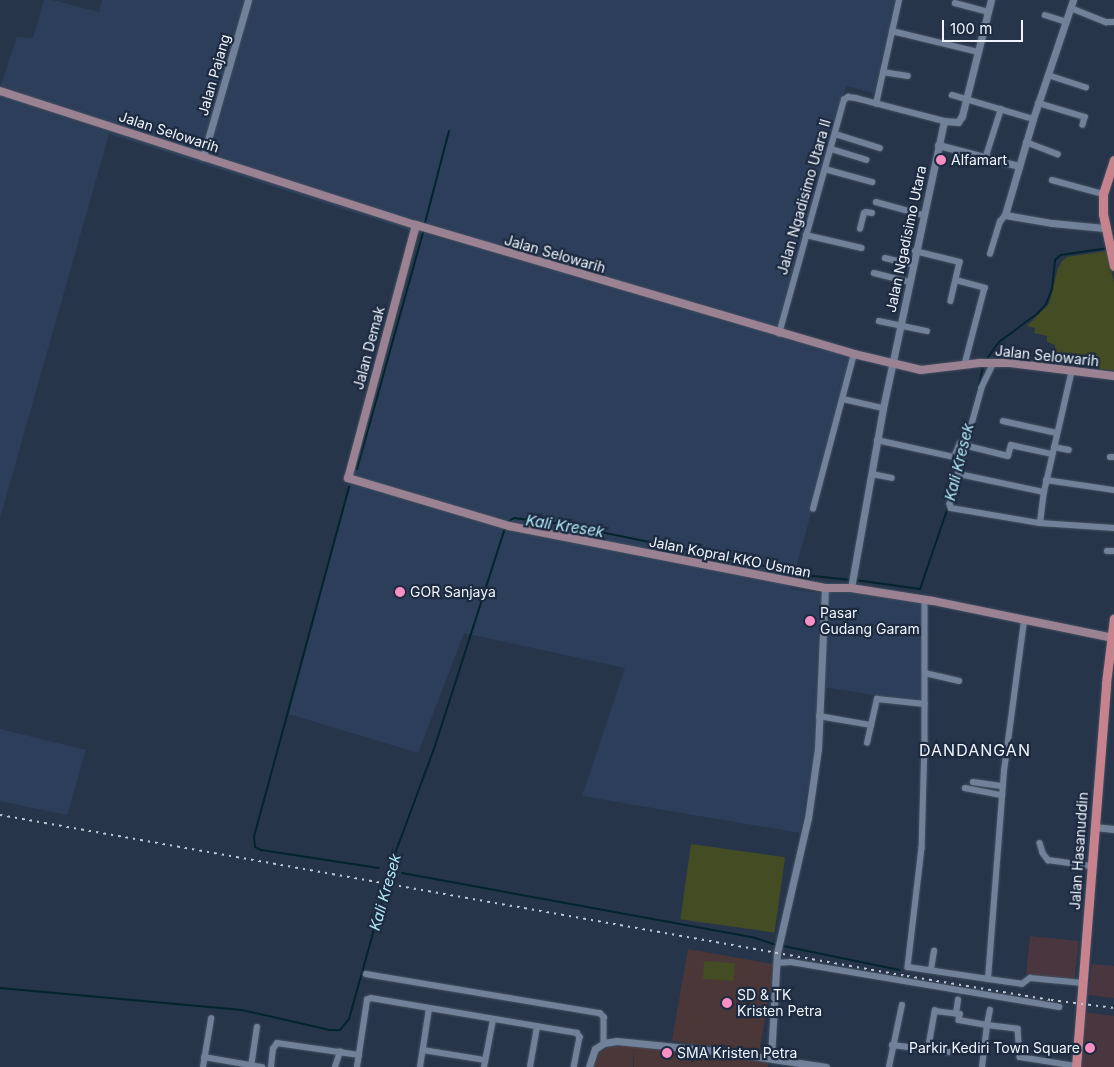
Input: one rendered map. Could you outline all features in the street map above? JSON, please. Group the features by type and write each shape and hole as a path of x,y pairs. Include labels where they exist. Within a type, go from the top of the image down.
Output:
{"main road":[{"name":"Jalan Selowarih","path":"0,92 416,225 778,334 854,354 921,370 993,363 1114,376"},
{"path":"1114,161 1103,194 1104,228 1114,266"},
{"name":"Jalan Demak","path":"348,478 416,225"},
{"name":"Jalan Kopral KKO Usman","path":"348,478 506,526 825,588 851,584 1113,638"},
{"name":"Jalan Hasanuddin","path":"1076,1067 1094,827 1114,618"}],"street":[{"name":"Jalan Pajang","path":"204,157 248,0"},
{"path":"899,0 876,104 944,121 958,122 962,116 991,0"},
{"path":"990,254 1000,222 1005,215 1018,166 1073,0"},
{"path":"954,3 988,12"},
{"path":"1071,8 1106,22 1114,22"},
{"path":"1045,14 1066,22"},
{"path":"892,31 978,52"},
{"path":"883,72 908,76"},
{"path":"1048,75 1086,87"},
{"path":"952,95 1033,119"},
{"name":"Jalan Ngadisimo Utara II","path":"778,334 841,108 848,97 876,104"},
{"path":"1038,103 1085,117 1083,125"},
{"path":"986,156 1001,109"},
{"name":"Jalan Ngadisimo Utara","path":"851,584 883,408 894,363 912,264 944,121"},
{"path":"835,134 880,148"},
{"path":"1026,142 1058,154"},
{"path":"938,145 986,156 1018,166"},
{"path":"831,149 866,160"},
{"path":"825,169 872,182"},
{"path":"1052,180 1103,194"},
{"path":"876,202 923,215"},
{"path":"860,229 867,213"},
{"path":"1005,215 1052,223 1104,228"},
{"path":"806,234 862,248"},
{"path":"915,251 959,261 951,300"},
{"path":"885,258 912,264"},
{"path":"874,272 909,282"},
{"path":"956,280 985,288 965,365"},
{"path":"879,321 928,331"},
{"path":"813,509 854,354"},
{"path":"993,363 982,388 951,508 1040,523 1114,528"},
{"path":"1040,523 1046,480 1072,370"},
{"path":"843,399 883,408"},
{"path":"1003,421 1056,433"},
{"path":"877,440 954,457 966,444"},
{"path":"966,444 1008,456 1011,445 1052,454"},
{"path":"1054,447 1069,450"},
{"path":"872,474 892,478"},
{"path":"959,474 1044,492"},
{"path":"1046,480 1114,490"},
{"path":"1107,551 1114,551"},
{"path":"771,1067 780,938 814,781 825,588"},
{"path":"925,600 922,848 908,966 1022,984 1030,978 1083,983"},
{"path":"988,979 1002,795 1024,621"},
{"path":"925,673 960,681"},
{"path":"867,743 877,698 925,704"},
{"path":"819,716 871,725"},
{"path":"973,782 1003,786"},
{"path":"965,788 1002,795"},
{"path":"1094,827 1114,829"},
{"path":"1040,843 1043,853 1048,860 1091,866"},
{"path":"931,970 934,951"},
{"path":"777,963 792,962 1059,1007"},
{"path":"366,974 600,1013 604,1017 604,1043"},
{"path":"357,1067 368,998 579,1034 574,1067"},
{"path":"956,1014 958,1000"},
{"path":"889,1067 892,1045 902,1005"},
{"path":"420,1067 429,1008"},
{"path":"982,1067 990,1010"},
{"path":"928,1049 935,1011 960,1014 959,1020 1018,1029 1020,1057 1076,1067"},
{"path":"202,1067 211,1019"},
{"path":"484,1067 494,1020"},
{"path":"251,1066 257,1027"},
{"path":"530,1067 537,1027"},
{"path":"589,1067 593,1051 604,1043 617,1041 771,1058 826,1067"},
{"path":"271,1067 273,1049 277,1043 359,1055"},
{"path":"892,1045 950,1052"},
{"path":"423,1050 486,1060"},
{"path":"335,1067 340,1052"},
{"path":"204,1057 262,1067"}],"shaded area":[{"path":"44,0 52,0 99,12 102,0 896,0 874,93 846,86 776,334 855,355 790,589 821,593 855,592 923,601 924,703 817,686 815,750 800,833 582,796 625,668 464,633 418,753 289,714 421,234 109,134 0,518 0,87 17,37 33,38"},
{"path":"0,729 86,750 67,815 0,801"},
{"path":"1030,936 1079,941 1075,980 1026,975"},
{"name":"SD & TK Kristen Petra","path":"688,949 775,964 759,1056 672,1041"},
{"path":"1092,964 1114,966 1114,998 1088,995"},
{"path":"1084,1012 1114,1016 1114,1067 1079,1067"},
{"path":"610,1046 633,1046 633,1067 594,1067 599,1053"},
{"name":"SMA Kristen Petra","path":"633,1046 768,1061 768,1067 634,1067"}],"green space":[{"path":"1106,251 1114,282 1114,371 1070,364 1070,358 1055,354 1055,345 1047,342 1047,336 1034,333 1035,328 1027,326 1049,304 1058,268 1062,261 1067,257"},
{"path":"691,844 785,857 774,932 680,919"},
{"path":"704,961 735,963 734,981 703,979"}],"waterway":[{"path":"425,223 449,131"},
{"path":"357,469 423,232"},
{"name":"Kali Kresek","path":"986,360 999,342 1038,313 1046,304 1052,289 1055,260 1061,255 1108,248"},
{"name":"Kali Kresek","path":"970,423 983,367"},
{"path":"349,487 254,837 255,847 261,850 379,868"},
{"name":"Kali Kresek","path":"855,580 920,589 948,507"},
{"name":"Kali Kresek","path":"506,523 514,518 562,524 813,576 851,580"},
{"name":"Kali Kresek","path":"0,988 242,1010 330,1030 340,1030 349,1019 396,851 434,749 505,528"},
{"path":"402,873 755,938 774,944"},
{"path":"783,946 900,970"}],"railway":[{"path":"0,815 907,976 1051,1000 1114,1008"}],"place":[{"name":"Alfamart","path":"941,160"},
{"name":"GOR Sanjaya","path":"400,592"},
{"name":"Pasar Gudang Garam","path":"810,621"},
{"name":"SD & TK Kristen Petra","path":"727,1003"},
{"name":"Parkir Kediri Town Square","path":"1090,1048"},
{"name":"SMA Kristen Petra","path":"667,1053"}],"district":[{"name":"DANDANGAN","path":"975,750"}]}
